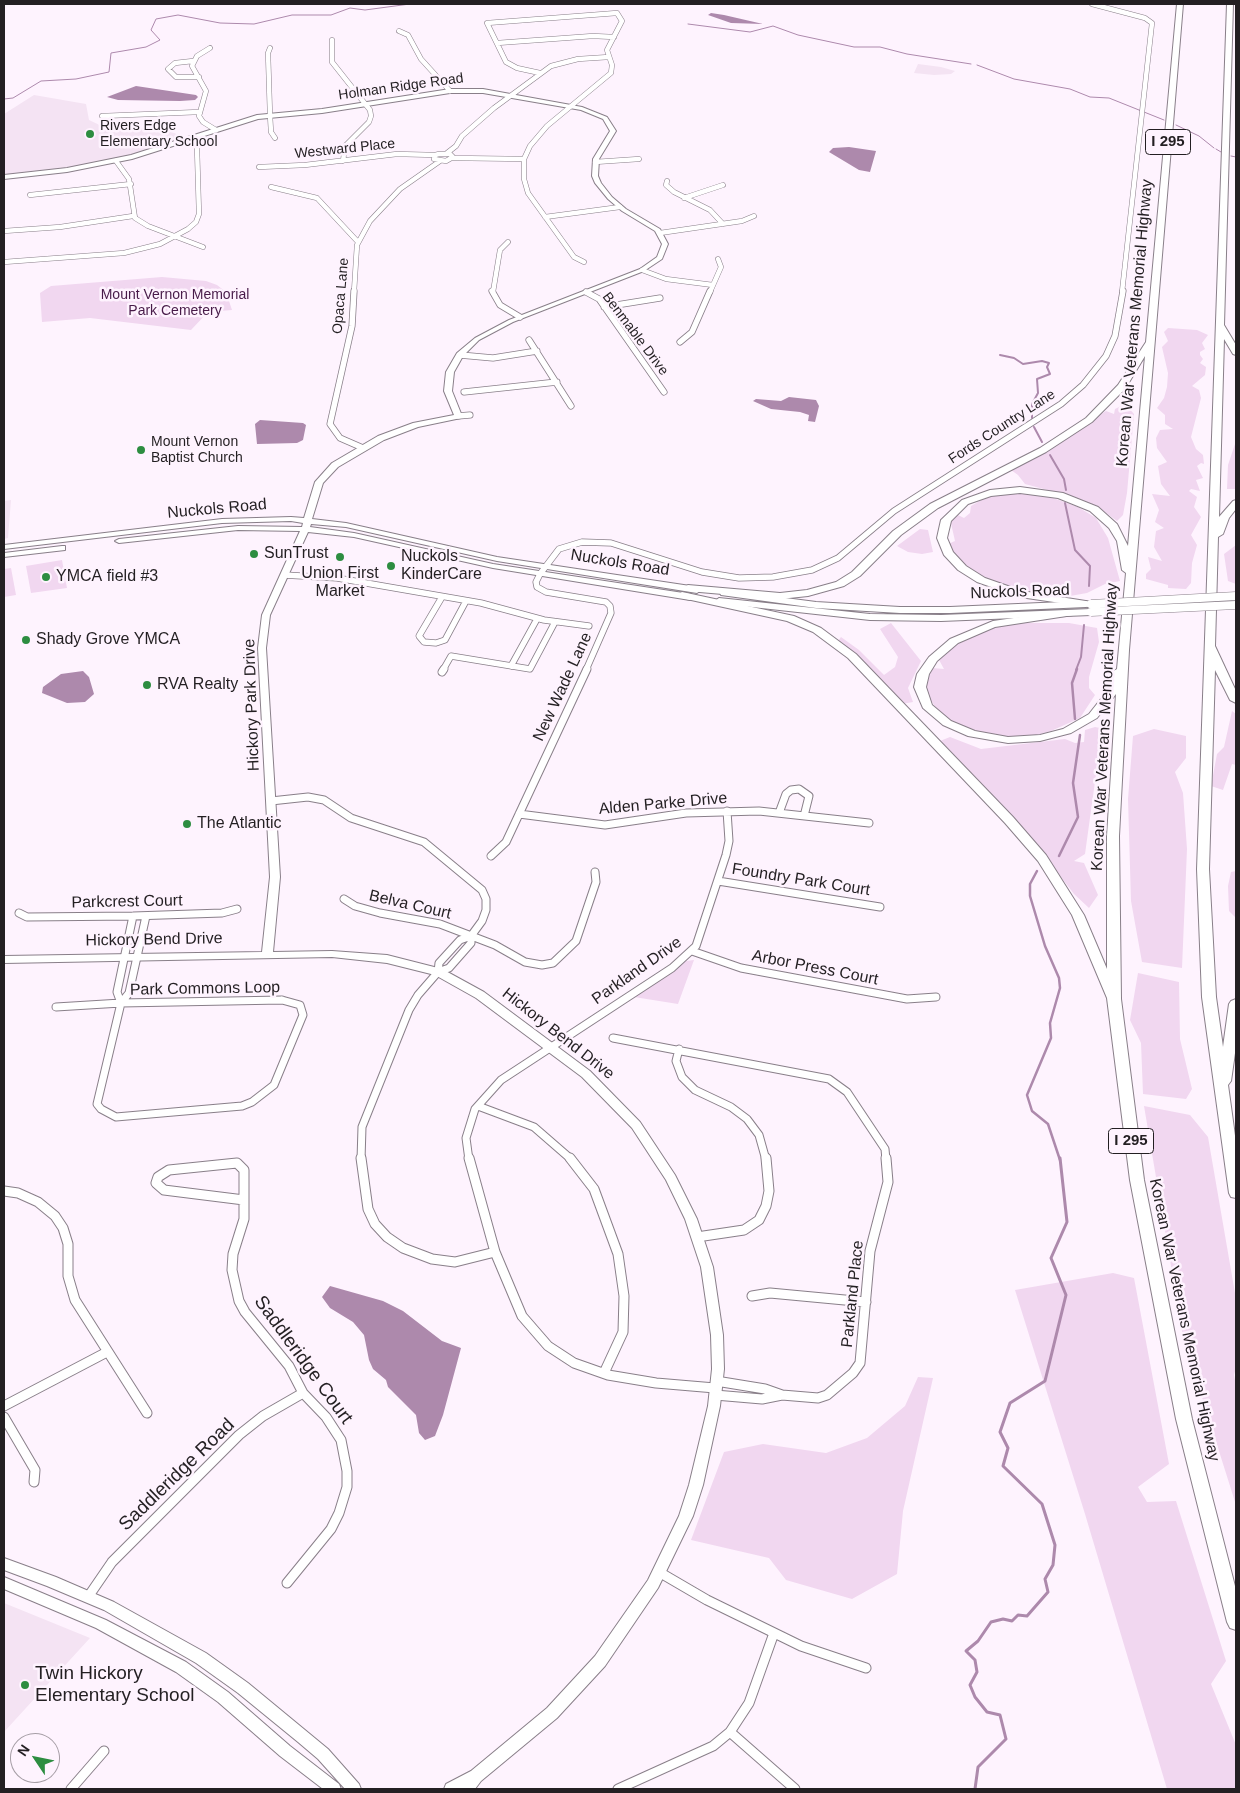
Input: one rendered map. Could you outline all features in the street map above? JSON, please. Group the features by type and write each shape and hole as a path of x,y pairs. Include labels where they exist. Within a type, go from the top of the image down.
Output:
{"highway":[{"name":"Korean War Veterans Memorial Highway","path":"1180,4 1149,342 1124,650 1113,836 1114,999 1135,1171 1152,1265 1184,1419 1236,1622"},
{"path":"1230,4 1221,327 1217,371 1203,869 1209,997 1236,1193"},
{"path":"1221,327 1236,352"},
{"path":"685,592 780,596 808,593 840,584 856,574 887,542 920,515 966,488 1043,450 1088,420 1122,387 1149,342"},
{"path":"1090,607 1020,594 981,580 962,568 948,553 942,538 946,520 965,502 996,492 1040,491 1078,501 1103,516 1113,526 1122,541 1129,592"},
{"path":"1213,566 1218,530 1224,517 1236,503"},
{"path":"685,592 790,618 817,630 852,656 1009,820 1042,858 1078,916 1114,999"},
{"path":"1069,613 1000,623 976,630 954,641 933,659 923,674 920,687 926,706 946,724 981,737 1018,740 1058,734 1084,723 1100,708 1116,682 1124,650"},
{"path":"1210,642 1223,677 1236,700"},
{"path":"1222,1101 1236,1004"}],"street":[{"name":"Fords Country Lane","path":"542,570 563,547 592,541 611,543 702,572 727,577 773,577 812,570 838,558 894,511 1043,416 1083,385 1106,356 1119,321 1152,23 1145,18 1092,4"},
{"path":"540,74 508,64 488,23 617,13 622,21 608,48 610,73 605,80 569,107 534,139 524,158 525,185 574,257 584,262"},
{"path":"399,31 408,35 421,59 450,91"},
{"path":"497,43 593,36 614,37"},
{"path":"332,40 332,62 370,110 371,116 345,146 343,161"},
{"path":"199,77 176,77 168,69 175,63 193,61 210,48"},
{"path":"270,48 268,53 270,115 272,132 275,138"},
{"path":"524,158 452,158 452,155 447,153 466,133 510,96 551,66 567,61 609,57"},
{"path":"193,61 193,69 206,91 199,112 203,122 216,130"},
{"name":"Holman Ridge Road","path":"4,177 62,171 116,161 160,150 247,119 450,91 475,90 569,107 599,115 612,126 611,136 602,147 596,162"},
{"path":"102,116 199,112"},
{"path":"4,262 124,252 160,244 193,226 198,218 197,148"},
{"name":"Westward Place","path":"258,167 343,161 397,154 435,155 447,153"},
{"path":"435,155 434,159 440,161"},
{"name":"Opaca Lane","path":"363,448 340,438 332,431 330,424 352,326 358,242 370,222 404,184 440,161 452,158"},
{"path":"458,416 449,398 448,381 450,372 460,355 477,339 520,317 642,270 656,261 664,252 665,244 660,233 654,227 620,207 598,183 595,176 596,162 620,162 639,159"},
{"path":"116,161 125,172 131,184 133,216"},
{"path":"667,181 668,188 710,210 723,224"},
{"path":"30,195 131,184"},
{"path":"684,198 723,185"},
{"path":"271,187 317,198 358,242"},
{"path":"545,217 620,207"},
{"path":"4,231 47,229 133,216 148,226 203,247"},
{"path":"660,233 742,221 754,216"},
{"path":"508,242 500,250 492,291 500,305 520,317"},
{"path":"680,342 691,335 722,265 718,260"},
{"path":"642,270 666,279 713,285"},
{"name":"Benmable Drive","path":"586,292 599,299 664,392"},
{"path":"604,307 660,298"},
{"path":"529,340 571,406"},
{"path":"460,355 493,358 537,351"},
{"path":"464,392 557,382"},
{"name":"Hickory Park Drive","path":"267,956 274,877 262,648 266,615 306,525 317,487 324,476 335,465 363,448 404,429 458,416 470,415"},
{"name":"Nuckols Road","path":"4,547 222,521 267,519 354,535 460,560 542,570 685,592 785,610 870,617 941,618 1069,613 1090,607 1236,596"},
{"name":"Nuckols Road","path":"4,555 231,529 306,525"},
{"name":"New Wade Lane","path":"491,856 506,842 570,707 611,609 609,604 600,600 542,590 536,584 542,570"},
{"path":"284,575 332,577 492,605 555,622 589,626"},
{"name":"Nuckols Road","path":"685,592 876,609 950,610 1236,604"},
{"path":"442,597 419,636 424,642 436,643 444,640 466,601"},
{"path":"511,666 537,618"},
{"path":"442,672 450,656 530,669 555,622"},
{"path":"779,813 786,794 791,790 799,789 810,796 804,816"},
{"path":"270,801 308,797 324,800 351,818 415,838 431,847 482,890 486,899 486,910 471,936 472,944 449,968 438,972 418,995 409,1010 362,1127 360,1149 363,1187 368,1209 375,1224 387,1238 420,1256 455,1262 495,1252"},
{"name":"Alden Parke Drive","path":"519,814 605,825 686,812 727,811 779,813 852,823 869,823"},
{"name":"Parkland Drive","path":"478,1106 501,1080 672,968 692,951 702,936 729,841 727,811"},
{"name":"Belva Court","path":"344,899 355,906 380,913 428,920 495,946 525,962 542,965 552,963 567,952 576,940 596,882 595,872"},
{"name":"Foundry Park Court","path":"718,881 880,907"},
{"name":"Parkcrest Court","path":"19,914 27,917 146,916 222,913 237,909"},
{"name":"Park Commons Loop","path":"122,1003 117,992 133,916"},
{"name":"Park Commons Loop","path":"122,1003 282,1000 300,1005 304,1011 274,1085 252,1102 242,1106 116,1117 101,1109 97,1104 122,1003 129,993 146,916"},
{"name":"Arbor Press Court","path":"692,951 716,961 741,968 915,1000 936,997"},
{"name":"Hickory Bend Drive","path":"4,960 332,954 362,955 404,962 438,972 480,995 551,1046 586,1074 636,1125 671,1178 683,1200 697,1237 714,1304 717,1335 716,1388 696,1485 686,1516 643,1602 586,1679 552,1713 476,1776 451,1789"},
{"path":"56,1007 122,1003"},
{"name":"Parkland Place","path":"613,1038 821,1076 836,1082 847,1092 881,1140 887,1157 888,1182 870,1251 863,1352 860,1363 853,1373 828,1395 818,1398 782,1395 765,1389 716,1388"},
{"path":"679,1049 676,1061 682,1077 695,1090 732,1107 747,1119 758,1135 768,1165 769,1191 766,1206 759,1220 744,1230 697,1237"},
{"path":"604,1373 623,1332 624,1296 618,1254 594,1189 572,1160 534,1127 478,1106 466,1138 471,1171 495,1252 522,1316 534,1331 548,1346 574,1363 604,1373 656,1383 716,1388"},
{"name":"Saddleridge Court","path":"244,1200 164,1190 156,1184 158,1177 170,1170 236,1163 244,1170 244,1200 244,1220 233,1254 232,1270 239,1300 266,1340 289,1366 304,1393 326,1417 341,1440 347,1471 347,1486 339,1513 331,1530 287,1583"},
{"path":"4,1191 18,1193 38,1202 55,1216 63,1228 68,1244 70,1289 75,1300 147,1412"},
{"path":"752,1296 770,1293 866,1302"},
{"path":"4,1406 107,1352"},
{"name":"Parkland Place","path":"716,1388 762,1399 782,1395"},
{"name":"Saddleridge Road","path":"88,1598 112,1562 239,1435 263,1416 304,1393"},
{"path":"4,1416 35,1470 34,1482"},
{"path":"4,1564 51,1581 170,1639 243,1688 323,1754 354,1789"},
{"path":"659,1572 707,1600 801,1646 866,1668"},
{"path":"4,1584 78,1613 181,1667 223,1697 334,1789"},
{"path":"618,1789 713,1746 730,1732 749,1703 774,1633"},
{"path":"730,1732 795,1789"},
{"path":"71,1789 104,1751"},
{"name":"Hickory Bend Drive","path":"466,1789 476,1776"}],"shaded area":[{"path":"711,13 763,24 731,23 708,15"},
{"path":"918,64 955,71 951,74 934,75 914,73"},
{"path":"136,86 196,95 198,97 195,100 180,101 118,100 107,97"},
{"name":"Rivers Edge Elementary School","path":"34,95 86,104 89,120 108,129 163,128 190,140 132,157 4,177 4,114"},
{"path":"849,147 876,151 870,172 859,170 829,152 833,148"},
{"path":"789,397 816,400 819,406 815,422 808,421 809,415 800,412 771,409 753,401 756,399 781,401"},
{"path":"260,420 303,423 306,425 303,440 297,443 257,444 255,424"},
{"path":"11,500 8,538 4,539 4,501"},
{"path":"83,671 89,677 94,694 85,702 67,703 42,693 43,687 61,674"},
{"path":"330,1286 383,1301 403,1311 442,1341 461,1348 443,1415 435,1436 425,1440 419,1433 416,1415 388,1387 386,1380 373,1369 369,1360 364,1335 353,1322 330,1308 322,1297"},
{"name":"Twin Hickory Elementary School","path":"4,1603 90,1638 4,1732"}],"green space":[{"name":"Mount Vernon Memorial Park Cemetery","path":"162,277 206,281 217,285 226,292 232,310 208,312 191,330 90,318 42,322 40,293 51,286"},
{"path":"1168,328 1197,330 1208,335 1202,343 1205,349 1200,352 1203,359 1200,363 1206,367 1205,375 1192,386 1199,390 1201,398 1191,437 1196,449 1203,455 1204,464 1201,463 1197,466 1203,478 1196,480 1200,491 1191,489 1189,491 1197,497 1194,507 1201,517 1191,535 1197,545 1192,563 1191,583 1186,589 1168,588 1168,585 1146,579 1146,574 1151,569 1148,557 1162,561 1154,547 1156,531 1164,528 1155,522 1159,510 1152,494 1170,496 1161,484 1158,466 1167,462 1157,448 1156,438 1160,430 1173,429 1165,424 1165,415 1157,408 1164,398 1167,387 1168,373 1162,347 1168,341 1164,332"},
{"path":"1127,406 1134,414 1127,493 1123,515 1117,521 1098,507 1077,498 1025,484 1011,470 1106,411 1114,414 1115,409"},
{"path":"1236,441 1236,489 1227,489 1228,465"},
{"path":"1018,493 1045,495 1078,507 1096,518 1108,538 1120,581 1105,584 1087,593 1070,596 1067,592 1037,594 1011,588 982,577 955,558 948,544 955,541 950,519 958,515 964,518 970,513 971,506 990,495"},
{"path":"920,529 928,530 933,552 922,554 908,552 897,546"},
{"path":"1236,545 1236,584 1228,581 1224,554"},
{"name":"YMCA field #3","path":"62,560 67,588 31,593 26,566"},
{"path":"11,568 16,595 4,597 4,569"},
{"path":"891,623 921,661 908,688 913,702 902,704 838,641 841,637 859,650 884,675 895,667 898,657 880,629"},
{"path":"1019,623 1069,623 1097,628 1099,642 1089,677 1089,688 1095,695 1080,718 1051,731 1021,739 994,737 958,728 939,713 924,689 932,668 944,669 938,658 958,641 988,629"},
{"path":"1232,711 1236,714 1236,765 1232,764 1223,790 1211,786 1217,754 1224,747"},
{"path":"1095,727 1100,728 1098,733 1098,760 1085,854 1074,861 1084,863 1098,895 1089,908 1074,894 1023,828 940,741 950,737 981,749 1065,739 1075,743 1084,742 1085,730"},
{"path":"1154,729 1186,736 1186,758 1175,772 1183,793 1187,849 1182,968 1142,962 1131,901 1128,799 1133,736"},
{"path":"1236,871 1236,918 1229,911 1228,886 1231,872"},
{"path":"694,960 678,1004 634,997 686,961"},
{"path":"1138,973 1179,982 1180,1039 1192,1089 1186,1099 1143,1094 1141,1043 1130,1020"},
{"path":"1144,1106 1190,1115 1208,1137 1236,1299 1236,1368 1234,1375 1236,1385 1236,1505 1183,1337"},
{"path":"1113,1273 1134,1278 1169,1464 1138,1487 1147,1502 1176,1501 1226,1661 1211,1684 1236,1745 1236,1789 1167,1789 1085,1514 1015,1290"},
{"path":"918,1377 933,1378 903,1511 897,1574 852,1599 786,1580 769,1558 691,1540 724,1452 763,1444 826,1453 867,1438 905,1406"}],"waterway":[{"path":"4,99 13,98 41,81 76,79 109,72 111,53 146,47 160,40 151,30 156,19 178,15 220,23 254,24 292,15 331,15 350,8 365,10 410,4"},
{"path":"688,24 750,32 773,26 798,35 854,47 880,47 907,54 971,64"},
{"path":"977,65 1014,79 1070,89 1090,97 1109,98 1164,120"},
{"path":"1176,125 1199,136 1214,148"},
{"path":"1216,149 1221,152"},
{"path":"1231,156 1236,157"},
{"path":"1000,355 1014,358 1023,364 1042,361 1049,363 1047,367 1050,374 1037,379 1038,393 1032,404 1032,418"},
{"path":"1034,427 1042,442"},
{"path":"1050,455 1064,479 1066,490"},
{"path":"1065,503 1075,550 1090,566 1089,586"},
{"path":"1076,670 1081,657 1084,625"},
{"path":"1075,719 1072,683 1077,669"},
{"path":"1059,856 1078,817 1073,783 1080,735"},
{"path":"1037,871 1030,884 1030,896 1045,946 1059,978 1060,988 1050,1023 1051,1038 1027,1095 1032,1111 1048,1124 1060,1160"},
{"path":"975,1789 978,1767 1006,1739 1000,1715 987,1712 975,1697 970,1685 977,1672 975,1660 966,1651 978,1641 991,1622 1003,1619 1012,1621 1018,1615 1027,1616 1048,1592 1045,1579 1053,1565 1055,1545 1042,1504 1003,1466 1008,1448 1000,1432 1010,1403 1045,1381 1066,1295 1051,1258 1067,1222 1060,1158"}],"place":[{"name":"Rivers Edge Elementary School","path":"90,134"},
{"name":"Mount Vernon Baptist Church","path":"141,450"},
{"name":"SunTrust","path":"254,554"},
{"name":"Union First Market","path":"340,557"},
{"name":"Nuckols KinderCare","path":"391,566"},
{"name":"YMCA field #3","path":"46,577"},
{"name":"Shady Grove YMCA","path":"26,640"},
{"name":"RVA Realty","path":"147,685"},
{"name":"The Atlantic","path":"187,824"},
{"name":"Twin Hickory Elementary School","path":"25,1685"}]}
